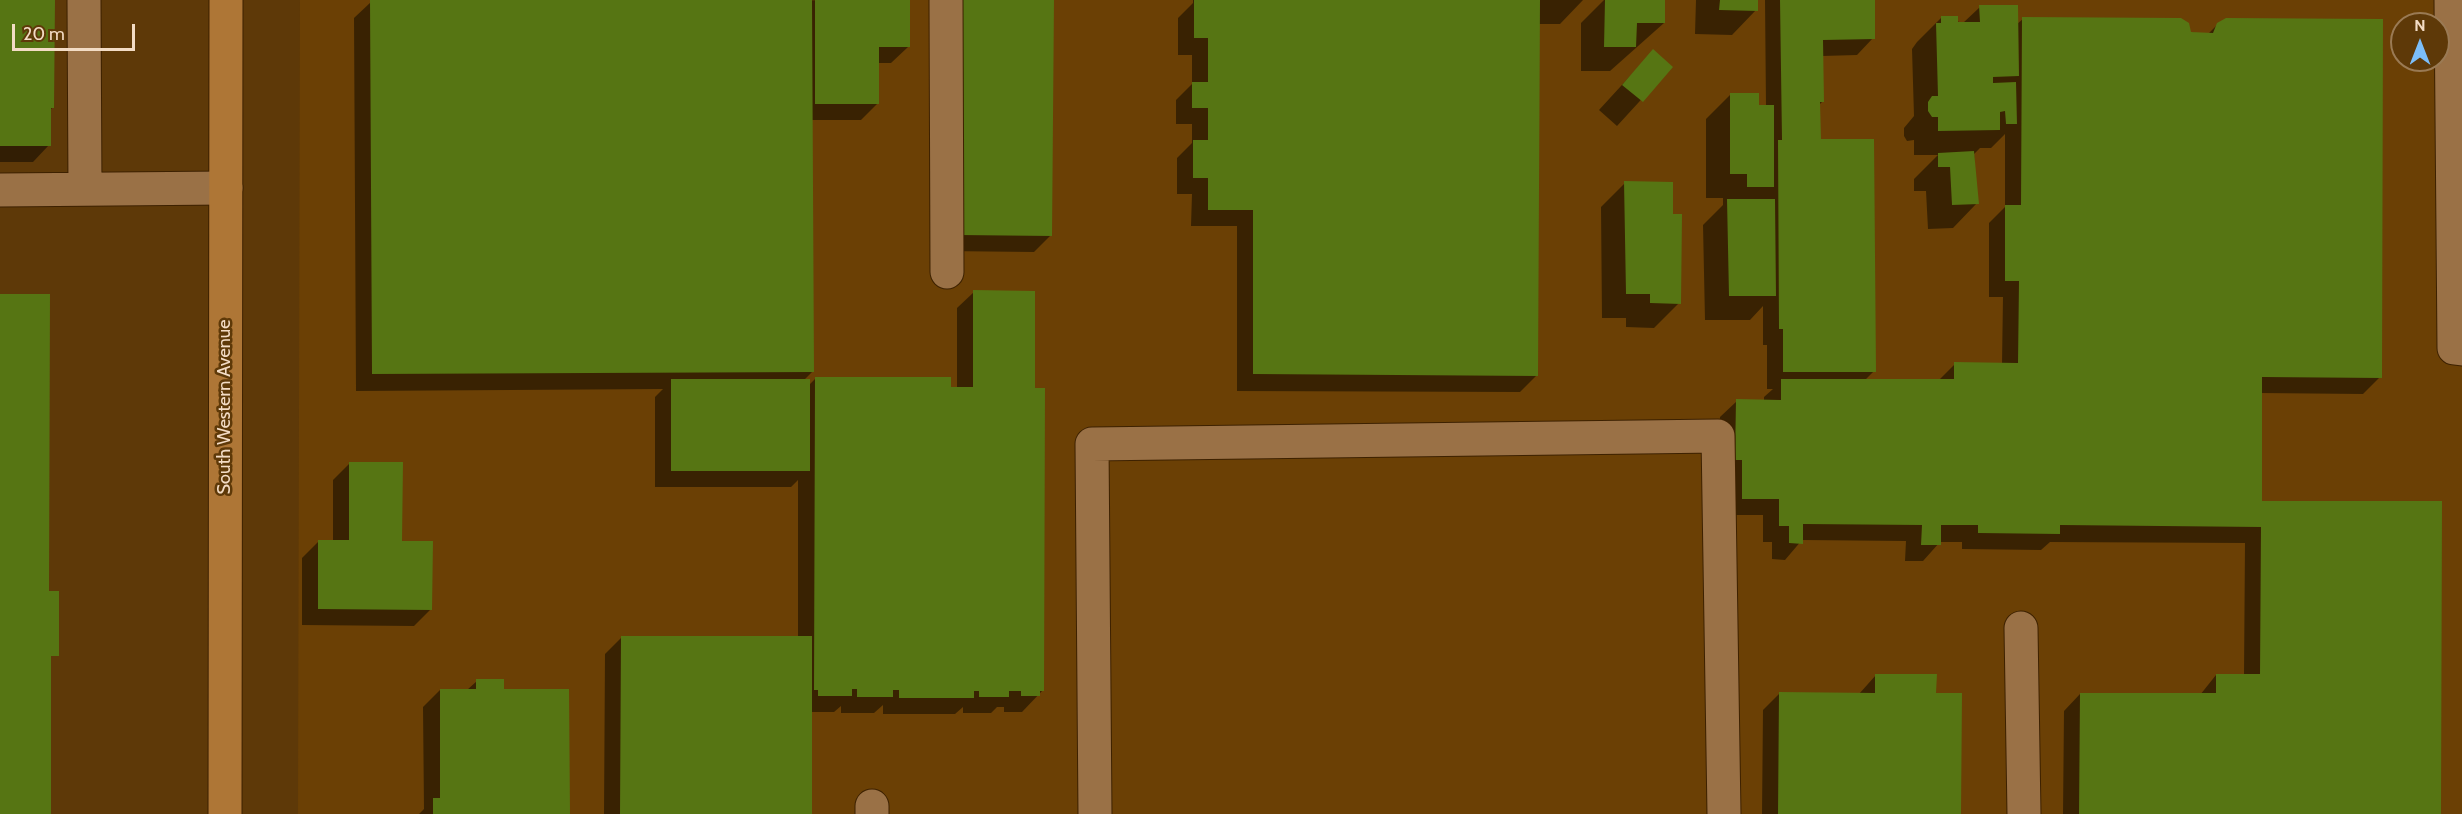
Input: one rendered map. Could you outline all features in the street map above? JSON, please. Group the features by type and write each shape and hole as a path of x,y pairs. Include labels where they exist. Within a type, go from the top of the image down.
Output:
{"main road":[{"name":"South Western Avenue","path":"225,814 226,0"}],"lane":[{"path":"84,0 84,189"},
{"path":"946,0 947,272"},
{"path":"2451,0 2454,348 2462,349"},
{"path":"0,190 226,188"},
{"path":"1095,814 1092,444 1718,436 1724,814"},
{"path":"2021,628 2024,814"}],"shaded area":[{"path":"300,0 2462,0 2462,814 298,814"}],"building":[{"path":"0,0 55,0 54,108 51,108 51,146 0,146"},
{"path":"370,0 812,0 814,372 372,374"},
{"path":"815,0 910,0 910,47 879,47 879,104 815,104"},
{"path":"959,0 1054,0 1052,236 958,235"},
{"path":"1194,0 1540,0 1538,376 1253,374 1253,210 1208,210 1208,178 1193,178 1193,140 1208,140 1208,108 1192,108 1192,82 1208,82 1208,38 1194,38"},
{"path":"1605,0 1665,0 1665,23 1637,23 1636,47 1604,47"},
{"path":"1720,0 1758,0 1758,11 1719,10"},
{"path":"1780,0 1875,0 1875,39 1823,40 1824,102 1820,102 1821,139 1874,139 1876,372 1783,372 1783,329 1779,329 1778,140 1782,140"},
{"path":"1979,5 2018,5 2019,76 1993,77 1993,83 2016,82 2017,124 2006,124 2005,111 2000,112 2000,130 1938,131 1938,117 1932,117 1928,111 1928,102 1932,96 1938,96 1936,23 1941,23 1941,16 1958,16 1958,22 1980,22"},
{"path":"2022,17 2181,18 2189,23 2191,32 2213,33 2217,23 2226,18 2383,19 2382,378 2262,377 2262,501 2442,501 2441,814 2079,814 2080,693 2216,693 2216,674 2260,674 2261,527 2060,525 2060,534 1978,533 1978,525 1941,525 1941,545 1921,545 1922,525 1803,524 1803,544 1789,543 1789,526 1779,526 1779,499 1742,499 1742,460 1735,460 1736,399 1781,400 1781,379 1954,379 1954,362 2018,363 2019,281 2005,281 2005,205 2021,205"},
{"path":"1653,49 1673,67 1643,102 1622,85"},
{"path":"1730,93 1759,93 1759,105 1774,105 1774,187 1747,187 1747,174 1730,174"},
{"path":"1974,151 1979,204 1952,205 1950,167 1938,167 1938,153"},
{"path":"1624,181 1673,182 1673,214 1682,214 1681,304 1650,303 1650,294 1626,294"},
{"path":"1727,199 1775,199 1776,296 1729,296"},
{"path":"973,290 1035,291 1035,388 1045,388 1044,691 1040,691 1040,696 1021,696 1021,691 1009,691 1009,697 979,697 979,691 974,691 974,698 899,698 899,690 893,690 893,697 857,697 857,689 852,689 852,696 818,696 818,690 814,690 815,377 951,377 951,387 973,387"},
{"path":"0,294 50,294 49,591 59,591 59,656 51,656 51,814 0,814"},
{"path":"671,379 810,379 810,471 671,471"},
{"path":"349,462 403,462 402,541 433,541 432,610 318,609 318,540 349,540"},
{"path":"621,636 812,636 812,814 620,814"},
{"path":"1875,674 1937,674 1936,693 1962,693 1961,814 1778,814 1779,692 1875,693"},
{"path":"476,679 504,679 504,689 569,689 570,814 433,814 433,798 440,798 440,689 476,689"}]}
